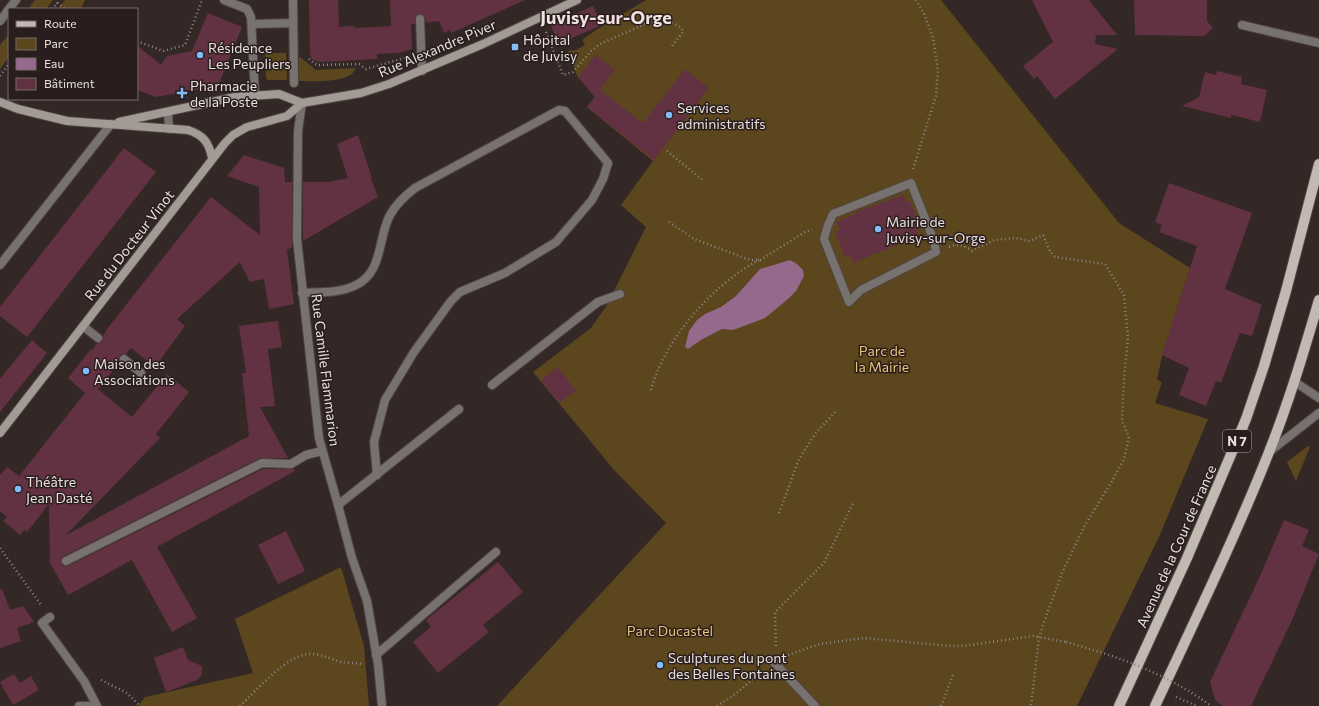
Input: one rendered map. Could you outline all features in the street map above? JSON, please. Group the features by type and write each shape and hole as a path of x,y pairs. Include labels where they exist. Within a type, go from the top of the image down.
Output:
{"main road":[{"name":"Avenue de la Cour de France","path":"1118,706 1188,558 1246,419 1264,366 1286,291 1319,164"},
{"name":"N 7","path":"1155,706 1214,581 1269,452 1295,382 1319,300"}],"street":[{"path":"10,8 16,0"},
{"path":"224,0 247,9 251,17 253,24 255,96"},
{"path":"293,0 294,83"},
{"name":"Rue Alexandre Piver","path":"302,103 361,93 389,84 422,71 577,0"},
{"path":"0,21 8,10"},
{"path":"420,19 422,71"},
{"path":"253,24 293,23"},
{"path":"1242,25 1319,43"},
{"path":"0,265 111,124 235,97 278,94 302,103"},
{"path":"0,102 18,109 67,121 188,130 199,134 207,142 211,149 212,158"},
{"name":"Rue du Docteur Vinot","path":"0,433 212,158 233,135 246,127 287,116 302,103"},
{"name":"Rue Camille Flammarion","path":"302,103 298,131 297,239 319,438 352,558 367,601 376,655 382,706"},
{"path":"302,293 343,289 353,287 363,282 372,272 377,261 385,228 390,215 405,196 415,188 558,110 565,111 608,164 592,200 556,242 505,273 460,292 451,301 414,352 385,400 374,442 377,475"},
{"path":"168,112 169,129"},
{"path":"911,183 934,241 936,252 861,290 849,302 824,239 828,225 833,214 911,183"},
{"path":"492,385 598,302 620,294"},
{"path":"83,326 98,338"},
{"path":"124,359 141,373"},
{"path":"1295,382 1319,398"},
{"path":"338,505 459,409"},
{"path":"1269,452 1319,413"},
{"path":"66,561 262,464 291,464 306,455 322,451"},
{"path":"376,655 496,552"},
{"path":"50,617 42,622 84,681 96,706 78,706"},
{"path":"772,660 815,706"}],"path":[{"path":"53,8 60,0"},
{"path":"138,41 163,51 185,45 202,0"},
{"path":"916,0 924,14 933,37 938,70 936,96 918,152"},
{"path":"57,3 64,8"},
{"path":"541,34 546,32 563,75 573,72 591,51 600,44 645,24 673,23 682,28 683,32 671,47"},
{"path":"293,49 299,49 317,65 359,64 366,69 421,53"},
{"path":"0,76 8,65"},
{"path":"667,151 704,181"},
{"path":"670,222 694,239 750,260 760,260"},
{"path":"651,390 662,360 684,324 728,281 743,268 760,260 805,232 828,225"},
{"path":"946,248 953,245 964,246 972,251 994,240 1015,238 1030,241 1044,235 1050,251 1055,257 1105,264 1124,295 1128,338 1122,421 1128,437 1124,459 1086,525 1062,573 1039,637 1031,706"},
{"path":"779,512 799,459 815,434 836,411"},
{"path":"772,660 776,645 775,612 824,563 854,501"},
{"path":"718,706 728,700 747,684 772,660 820,644 864,638 922,644 963,646 1039,637 1066,642 1106,653 1135,664 1164,677 1211,706"},
{"path":"240,706 282,666 300,655 322,655 342,662 364,664"},
{"path":"941,706 953,675"},
{"path":"97,679 127,693 140,706"},
{"path":"1162,691 1197,706"}],"green space":[{"path":"35,0 53,0 47,8 29,8"},
{"path":"65,0 85,0 81,8 59,8"},
{"name":"Parc de la Mairie","path":"646,0 941,0 1119,223 1190,268 1162,356 1157,379 1162,383 1155,403 1208,419 1159,537 1077,706 497,706 666,523 615,471 533,372 591,328 607,305 646,227 621,205 653,161 587,107 595,97 577,76 568,51 576,50 585,45 582,40"},
{"path":"8,35 8,58 0,69 0,45"},
{"path":"265,53 286,53 287,80 268,80 266,78"},
{"path":"300,57 316,70 356,68 347,77 339,79 299,81"},
{"path":"1308,446 1310,447 1296,481 1287,462"},
{"path":"341,567 364,646 369,706 138,706 145,697 253,673 235,619"}],"water":[{"path":"790,260 803,270 804,276 796,291 788,299 765,318 733,330 722,329 688,349 685,347 689,331 697,320 705,314 721,307 736,296 760,269"}],"building":[{"path":"309,0 338,0 339,27 353,26 357,28 391,26 390,0 525,0 451,33 450,30 444,33 439,21 426,23 424,16 419,14 415,17 415,24 411,24 412,49 399,53 377,54 377,59 320,62 313,60 310,56"},
{"path":"1032,0 1089,0 1117,35 1096,35 1095,44 1118,49 1055,99 1037,76 1034,79 1023,66 1053,42"},
{"path":"1134,0 1207,0 1207,21 1213,28 1204,36 1135,35"},
{"path":"593,6 602,25 558,44 551,25"},
{"name":"Résidence Les Peupliers","path":"208,13 242,27 218,86 156,97 138,90 138,46 161,65 167,56 192,51"},
{"name":"Services administratifs","path":"596,55 615,70 600,90 643,123 685,69 709,88 654,160 587,107 595,97 578,77"},
{"path":"1217,71 1242,77 1241,84 1267,90 1260,122 1231,115 1231,118 1182,106 1199,97 1205,72 1216,75"},
{"path":"358,135 378,197 303,241 303,182 329,182 348,178 337,144"},
{"path":"124,148 156,172 27,337 0,316 0,307"},
{"path":"244,155 284,168 285,182 292,182 292,247 287,250 294,304 269,309 264,279 250,282 240,262 177,319 185,326 155,367 131,348 126,354 120,355 120,362 98,389 132,417 167,374 189,392 156,434 160,438 66,535 249,436 242,373 246,373 239,326 278,321 282,347 268,349 275,406 260,407 288,458 260,458 64,556 61,560 63,565 68,566 263,469 294,469 295,471 157,547 197,618 172,632 132,560 68,595 50,563 49,504 27,532 24,530 20,535 3,521 7,517 0,511 0,475 7,467 19,476 85,393 68,378 91,349 92,350 97,343 102,341 107,329 211,197 260,235 259,187 227,176"},
{"path":"1169,183 1252,213 1225,289 1262,305 1252,336 1240,333 1221,383 1216,381 1206,406 1179,395 1189,368 1162,355 1197,246 1159,232 1162,225 1155,222"},
{"name":"Mairie de Juvisy-sur-Orge","path":"903,195 907,203 910,201 920,226 916,228 919,236 853,263 850,255 845,257 835,232 840,230 837,222 856,214 856,212"},
{"path":"32,340 47,353 0,412 0,379"},
{"path":"558,367 576,391 559,403 541,380"},
{"path":"1284,520 1309,530 1302,546 1319,554 1293,618 1251,706 1223,706 1215,700 1210,682 1260,576"},
{"path":"286,531 305,571 278,584 258,545"},
{"path":"498,562 523,592 483,625 489,632 438,673 413,642 431,627 426,620"},
{"path":"0,589 2,589 10,610 23,606 34,622 17,628 21,641 0,648"},
{"path":"183,647 188,660 202,666 202,674 197,680 166,692 154,658"},
{"path":"14,674 20,683 31,676 39,690 13,705 0,682"}],"place":[{"name":"Hôpital de Juvisy","path":"515,47"},
{"name":"Résidence Les Peupliers","path":"200,55"},
{"name":"Pharmacie de la Poste","path":"182,93"},
{"name":"Services administratifs","path":"669,115"},
{"name":"Mairie de Juvisy-sur-Orge","path":"878,229"},
{"name":"Maison des Associations","path":"86,371"},
{"name":"Théâtre Jean Dasté","path":"18,489"},
{"name":"Sculptures du pont des Belles Fontaines","path":"660,665"}],"district":[{"name":"Juvisy-sur-Orge","path":"606,17"}],"park label":[{"name":"Parc Ducastel","path":"670,630"}]}
